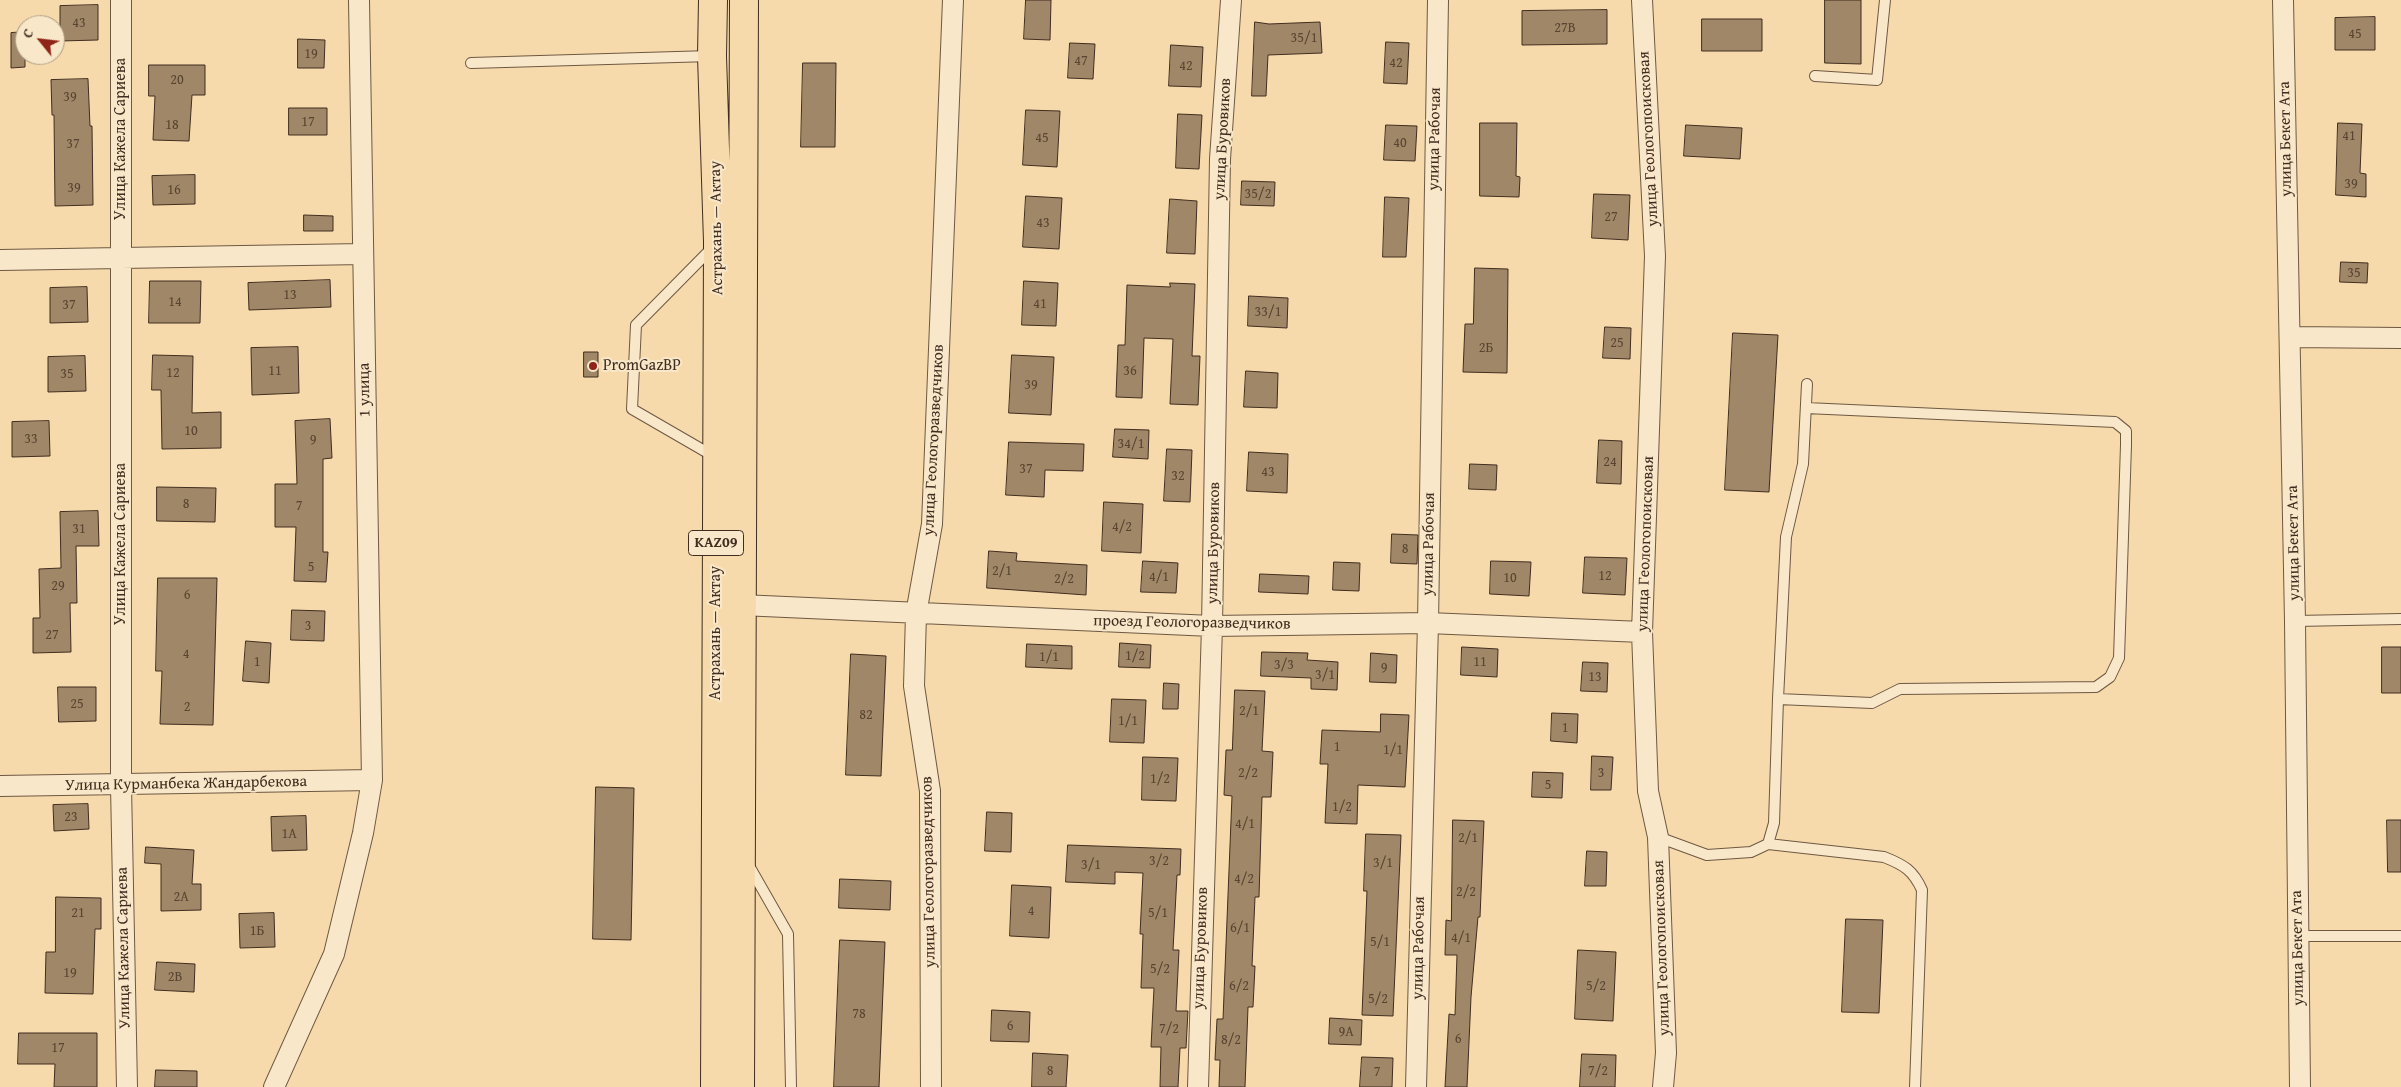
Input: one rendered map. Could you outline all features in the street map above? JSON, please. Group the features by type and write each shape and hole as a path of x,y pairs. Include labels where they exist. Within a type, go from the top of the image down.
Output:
{"highway":[{"name":"Астрахань — Актау","path":"713,0 712,56 718,242 715,1087"},
{"name":"Астрахань — Актау","path":"740,1087 744,0"}],"street":[{"name":"Улица Кажела Сариева","path":"121,0 121,786 127,1087"},
{"name":"1 улица","path":"274,1087 334,954 363,833 372,780 358,0"},
{"name":"улица Геологоразведчиков","path":"931,1087 930,791 914,686 916,614 932,524 953,0"},
{"name":"улица Буровиков","path":"1198,1087 1212,626 1220,159 1231,0"},
{"name":"улица Рабочая","path":"1416,1087 1428,624 1438,0"},
{"name":"улица Геологопоисковая","path":"1642,0 1655,256 1642,632 1648,791 1658,838 1666,1053 1663,1087"},
{"name":"улица Бекет Ата","path":"2284,0 2295,621 2300,1087"},
{"path":"0,260 363,254"},
{"path":"2290,337 2401,338"},
{"name":"проезд Геологоразведчиков","path":"741,605 1212,626 1428,624 1642,632"},
{"name":"Улица Курманбека Жандарбекова","path":"0,786 121,786 372,780"}],"lane":[{"path":"1815,76 1877,80 1884,0"},
{"path":"471,63 712,56"},
{"path":"717,458 632,409 636,325 718,242"},
{"path":"1768,844 1774,824 1786,536 1803,464 1807,384"},
{"path":"1778,699 1872,703 1900,689 2096,687 2110,677 2119,658 2126,431 2115,422 1806,408"},
{"path":"2295,621 2401,619"},
{"path":"1658,838 1707,855 1751,852 1768,844 1884,857 1901,863 1916,875 1922,890 1915,1087"},
{"path":"740,850 788,934 791,1087"},
{"path":"2298,936 2401,936"}],"building":[{"path":"1026,0 1051,0 1050,40 1024,39"},
{"path":"1825,0 1861,0 1861,64 1825,63"},
{"path":"98,5 98,40 65,41 65,15 60,15 60,6"},
{"path":"1607,10 1607,44 1522,45 1522,11"},
{"path":"2375,17 2375,50 2335,50 2335,18"},
{"path":"1702,19 1762,19 1762,51 1702,51"},
{"path":"1255,22 1269,24 1320,22 1322,53 1268,55 1266,96 1252,96"},
{"path":"11,33 15,33 15,65 25,65 25,67 11,68"},
{"path":"298,39 325,40 324,68 298,68"},
{"path":"1386,42 1409,43 1407,84 1384,83"},
{"path":"1070,43 1095,44 1093,79 1068,78"},
{"path":"1171,45 1203,47 1201,87 1169,86"},
{"path":"803,63 836,63 835,147 801,147"},
{"path":"149,65 205,65 205,95 192,95 189,141 153,140 155,96 149,96"},
{"path":"88,79 90,126 92,126 93,205 55,206 54,115 52,115 51,80"},
{"path":"289,108 327,108 327,135 289,135"},
{"path":"1026,110 1060,111 1057,167 1023,165"},
{"path":"1178,114 1202,115 1199,169 1176,168"},
{"path":"1480,123 1517,123 1516,176 1520,177 1519,197 1480,196"},
{"path":"2338,123 2362,124 2360,173 2366,174 2366,197 2336,195"},
{"path":"1386,125 1417,126 1415,161 1384,160"},
{"path":"1686,125 1742,128 1740,159 1684,156"},
{"path":"195,175 195,204 153,205 152,176"},
{"path":"1242,181 1275,182 1274,206 1241,205"},
{"path":"1594,194 1630,195 1628,240 1592,238"},
{"path":"1026,196 1062,198 1059,249 1023,247"},
{"path":"1385,197 1409,198 1406,257 1383,257"},
{"path":"1170,199 1197,201 1195,254 1167,253"},
{"path":"304,215 333,216 333,231 304,231"},
{"path":"2341,262 2368,263 2367,283 2340,282"},
{"path":"1475,268 1508,269 1507,373 1463,372 1465,324 1473,324"},
{"path":"330,280 331,307 249,310 248,283"},
{"path":"150,281 201,281 200,323 149,323"},
{"path":"1024,281 1058,283 1056,326 1022,325"},
{"path":"1170,283 1195,284 1192,356 1200,356 1198,405 1170,404 1173,339 1144,338 1142,398 1116,397 1118,345 1125,345 1127,285 1170,287"},
{"path":"87,287 88,322 50,323 50,288"},
{"path":"1249,296 1288,298 1287,328 1248,326"},
{"path":"1605,327 1631,328 1630,359 1603,358"},
{"path":"1733,333 1778,335 1769,492 1725,490"},
{"path":"298,347 299,393 252,395 251,348"},
{"path":"584,352 598,352 598,377 584,377"},
{"path":"153,355 193,356 192,413 221,412 221,448 162,449 161,390 152,390"},
{"path":"1012,355 1054,357 1051,415 1009,413"},
{"path":"85,356 86,391 48,392 48,357"},
{"path":"1246,371 1278,373 1277,408 1244,407"},
{"path":"330,419 332,458 323,459 323,552 328,552 326,582 294,581 296,527 275,527 275,484 297,484 295,421"},
{"path":"49,421 50,456 12,457 12,422"},
{"path":"1115,429 1149,430 1148,459 1113,457"},
{"path":"1599,440 1622,441 1621,484 1597,483"},
{"path":"1009,442 1084,444 1083,471 1045,470 1044,497 1006,495"},
{"path":"1167,449 1192,450 1190,502 1164,501"},
{"path":"1249,452 1288,454 1287,493 1247,491"},
{"path":"1470,464 1497,465 1496,490 1469,489"},
{"path":"157,487 216,488 215,522 157,521"},
{"path":"1104,502 1143,504 1141,553 1102,551"},
{"path":"98,511 99,546 76,546 77,603 70,603 71,652 33,653 33,618 40,618 39,569 61,568 60,512"},
{"path":"1392,534 1418,535 1417,564 1391,563"},
{"path":"989,551 1017,553 1016,561 1087,565 1086,595 987,588"},
{"path":"1585,557 1627,558 1625,595 1583,593"},
{"path":"1143,561 1178,563 1176,593 1141,592"},
{"path":"1491,561 1531,562 1529,596 1490,594"},
{"path":"1334,562 1360,563 1359,591 1333,590"},
{"path":"1260,574 1309,576 1308,594 1259,592"},
{"path":"158,578 217,578 213,725 160,724 162,671 156,671"},
{"path":"292,610 325,611 324,641 291,640"},
{"path":"246,641 271,643 269,683 243,681"},
{"path":"1120,643 1151,645 1150,668 1119,667"},
{"path":"1027,644 1072,646 1072,669 1026,667"},
{"path":"1462,647 1498,649 1497,677 1461,675"},
{"path":"2382,647 2401,647 2401,693 2382,693"},
{"path":"1262,652 1308,653 1307,660 1338,662 1337,690 1311,689 1311,678 1261,676"},
{"path":"1371,653 1397,655 1396,683 1370,682"},
{"path":"851,654 886,656 881,776 846,775"},
{"path":"1583,662 1608,663 1607,692 1581,691"},
{"path":"1164,683 1179,684 1178,709 1163,709"},
{"path":"58,687 96,687 96,721 59,722"},
{"path":"1235,690 1265,691 1262,751 1273,752 1271,797 1262,797 1259,897 1255,897 1252,966 1255,966 1253,1007 1248,1007 1245,1087 1219,1087 1220,1060 1215,1060 1217,1019 1223,1019 1232,796 1224,795 1226,750 1232,750"},
{"path":"1112,699 1146,700 1144,743 1110,742"},
{"path":"1552,713 1578,714 1577,743 1551,741"},
{"path":"1381,714 1409,715 1405,787 1358,785 1357,824 1325,823 1328,764 1320,764 1322,730 1380,732"},
{"path":"1592,756 1613,757 1611,790 1591,790"},
{"path":"1143,757 1178,758 1176,801 1142,800"},
{"path":"1533,772 1563,773 1562,798 1532,797"},
{"path":"596,787 634,788 631,940 593,939"},
{"path":"88,804 89,829 54,831 53,805"},
{"path":"987,812 1012,813 1011,852 985,851"},
{"path":"306,816 307,850 272,851 271,817"},
{"path":"1453,820 1484,821 1480,917 1478,917 1471,997 1467,1087 1445,1087 1449,1014 1455,1015 1457,955 1445,955 1446,920 1451,921"},
{"path":"2387,820 2401,820 2401,872 2388,872"},
{"path":"1366,834 1401,835 1393,1016 1362,1015 1367,891 1364,891"},
{"path":"1068,845 1181,849 1180,875 1177,875 1173,950 1179,950 1176,1011 1188,1011 1186,1048 1180,1048 1178,1087 1160,1087 1161,1047 1151,1047 1154,988 1141,988 1143,934 1140,934 1143,873 1115,872 1115,884 1066,882"},
{"path":"146,847 194,850 192,884 201,884 201,910 161,911 161,864 145,863"},
{"path":"1587,851 1607,852 1606,886 1585,886"},
{"path":"840,879 891,881 890,910 839,908"},
{"path":"1012,885 1051,887 1049,938 1010,936"},
{"path":"56,897 101,898 101,929 95,929 93,994 45,993 46,952 55,952"},
{"path":"274,913 275,947 240,948 239,914"},
{"path":"1846,919 1883,920 1879,1013 1842,1012"},
{"path":"840,940 885,942 879,1087 834,1087"},
{"path":"1578,950 1616,952 1613,1021 1575,1019"},
{"path":"157,962 195,964 194,992 155,990"},
{"path":"992,1010 1030,1012 1029,1042 991,1041"},
{"path":"1330,1018 1362,1020 1361,1045 1329,1044"},
{"path":"19,1033 97,1033 97,1087 54,1087 55,1064 18,1064"},
{"path":"1033,1053 1068,1055 1066,1087 1032,1087"},
{"path":"1582,1054 1616,1055 1615,1087 1580,1087"},
{"path":"1362,1057 1393,1058 1392,1087 1360,1087"},
{"path":"156,1070 197,1071 197,1087 155,1087"}],"place":[{"name":"PromGazBP","path":"593,366"}]}
